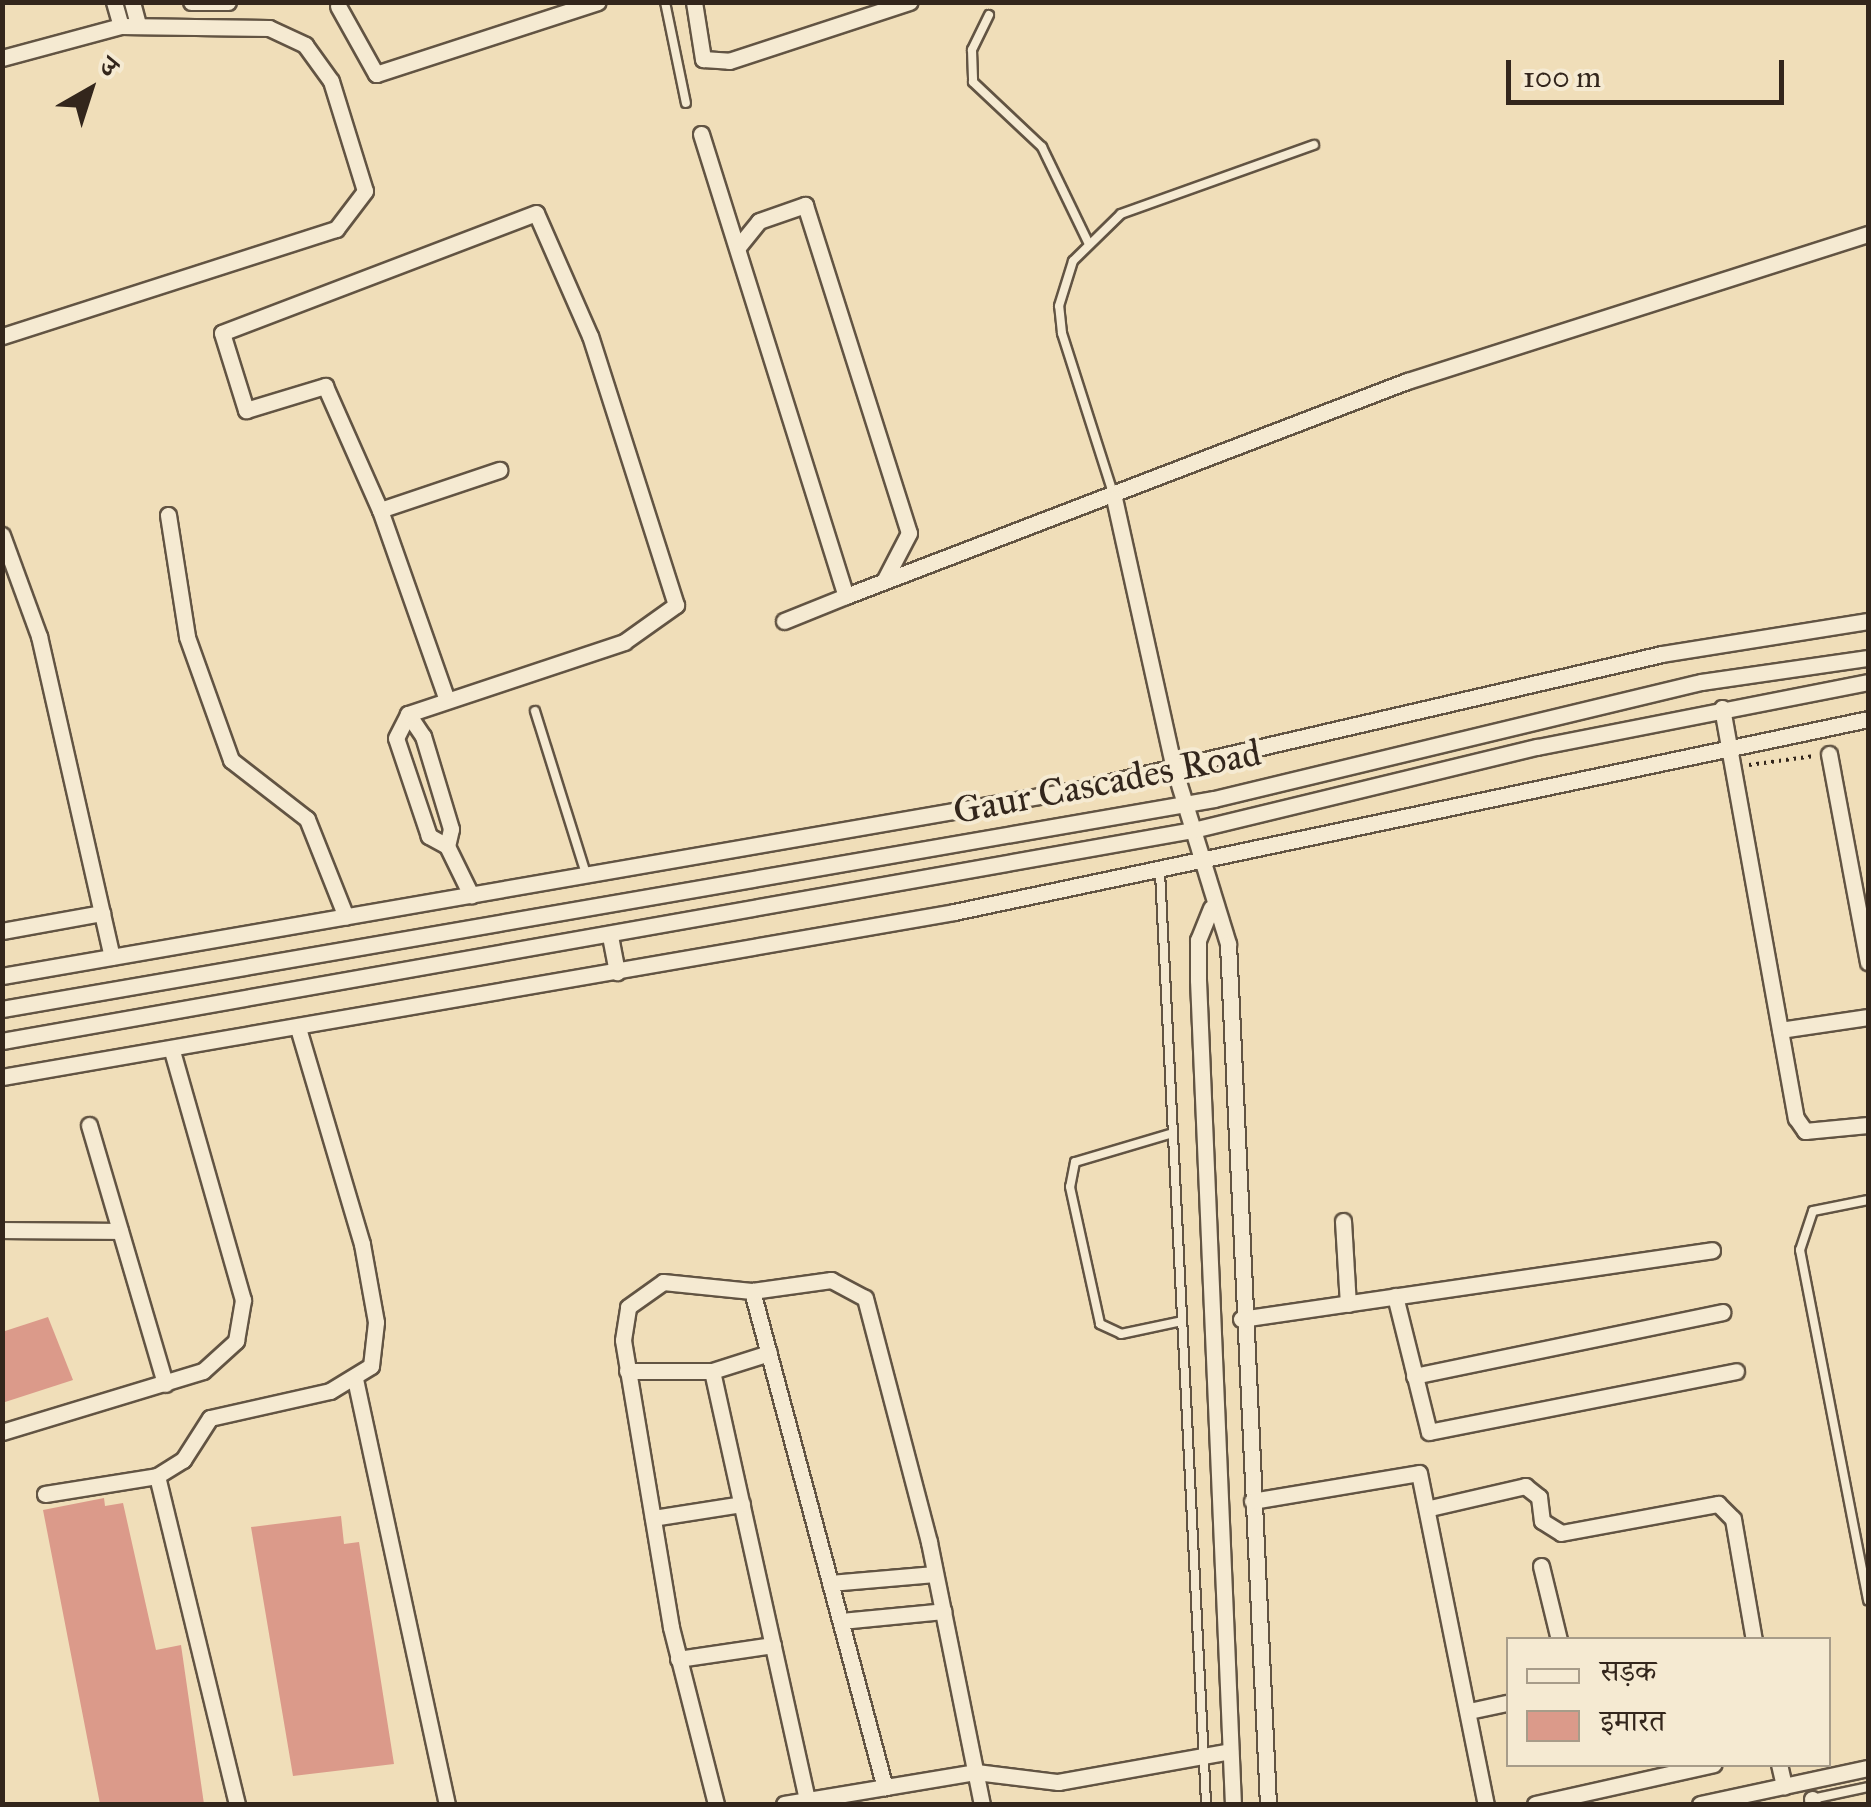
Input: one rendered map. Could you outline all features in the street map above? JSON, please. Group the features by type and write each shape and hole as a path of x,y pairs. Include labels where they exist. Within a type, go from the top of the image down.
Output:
{"street":[{"path":"114,2 130,25"},
{"path":"130,25 132,2"},
{"path":"191,2 228,2"},
{"path":"334,4 376,74 598,2"},
{"path":"694,2 703,59 728,61 910,2"},
{"path":"2,58 130,25 269,28 305,45 348,116 365,191 336,229 2,336"},
{"path":"702,134 846,596"},
{"path":"738,248 759,221 805,205 909,533 884,581"},
{"path":"446,698 380,510 326,386 246,410 222,333 536,213 590,336 676,605 624,642 446,698 408,714 396,738 430,836 447,846 470,895"},
{"path":"784,621 1114,498 1407,381 1868,234"},
{"path":"380,510 499,470"},
{"path":"1114,498 1174,768 1211,908 1228,944 1241,1320 1268,1804"},
{"path":"168,515 187,637 231,760 307,819 346,918"},
{"path":"2,535 39,636 112,958"},
{"path":"2,976 346,918 1174,768 1662,654 1868,622"},
{"name":"Gaur Cascades Road","path":"2,1010 1184,804 1700,682 1868,658"},
{"name":"Gaur Cascades Road","path":"2,1041 1193,830 1722,708 1868,682"},
{"path":"1722,708 1735,803 1780,1030 1805,1132 1868,1125"},
{"path":"408,714 451,830 447,846"},
{"path":"2,1077 299,1031 1202,864 1868,718"},
{"path":"1829,754 1868,962"},
{"path":"1211,908 1198,940 1198,980 1233,1804"},
{"path":"2,931 102,913"},
{"path":"610,936 617,972"},
{"path":"353,948 358,980"},
{"path":"1780,1030 1868,1017"},
{"path":"45,1494 157,1476 183,1460 210,1418 355,1379 378,1350 376,1322 299,1031"},
{"path":"25,1038 30,1072"},
{"path":"2,1432 165,1384 223,1357 244,1323 172,1051"},
{"path":"89,1125 165,1384"},
{"path":"1343,1220 1348,1304"},
{"path":"2,1230 120,1230"},
{"path":"1241,1320 1712,1250"},
{"path":"716,1804 678,1659 628,1372 628,1307 642,1290 663,1282 752,1291 831,1280 865,1298 944,1612 982,1804"},
{"path":"752,1291 885,1788"},
{"path":"1395,1296 1424,1425 1438,1433 1736,1371"},
{"path":"1414,1376 1722,1312"},
{"path":"628,1372 712,1370 769,1354"},
{"path":"712,1370 807,1800"},
{"path":"355,1379 446,1804"},
{"path":"1252,1502 1410,1472 1426,1482 1486,1804"},
{"path":"157,1476 237,1804"},
{"path":"1430,1508 1525,1486 1535,1489 1550,1531 1561,1533 1718,1504 1732,1519 1753,1637"},
{"path":"653,1518 742,1504"},
{"path":"1220,1550 1254,1548"},
{"path":"1541,1566 1558,1637"},
{"path":"830,1583 935,1574"},
{"path":"841,1622 944,1612"},
{"path":"678,1659 773,1646"},
{"path":"1468,1711 1506,1703"},
{"path":"784,1804 976,1772 1058,1782 1230,1751"},
{"path":"1535,1804 1701,1767"},
{"path":"1780,1767 1784,1786"},
{"path":"1700,1804 1868,1768"}],"lane":[{"path":"666,2 686,103"},
{"path":"989,15 972,50 973,82 1042,147 1088,242"},
{"path":"1114,498 1059,306 1088,242 1154,199 1314,146"},
{"path":"535,711 586,874"},
{"path":"1160,872 1206,1804"},
{"path":"1173,1133 1075,1162 1070,1186 1100,1324 1121,1334 1182,1321"},
{"path":"1868,1200 1813,1211 1800,1250 1868,1600"},
{"path":"1812,1802 1868,1787"}],"path":[{"path":"1735,803 1744,796 1740,767 1829,754"}],"building":[{"path":"48,1317 73,1380 2,1403 2,1332"},
{"path":"104,1498 105,1506 123,1503 156,1650 181,1645 204,1804 100,1804 43,1510"},
{"path":"341,1516 344,1544 359,1542 394,1764 293,1776 251,1527"}]}
